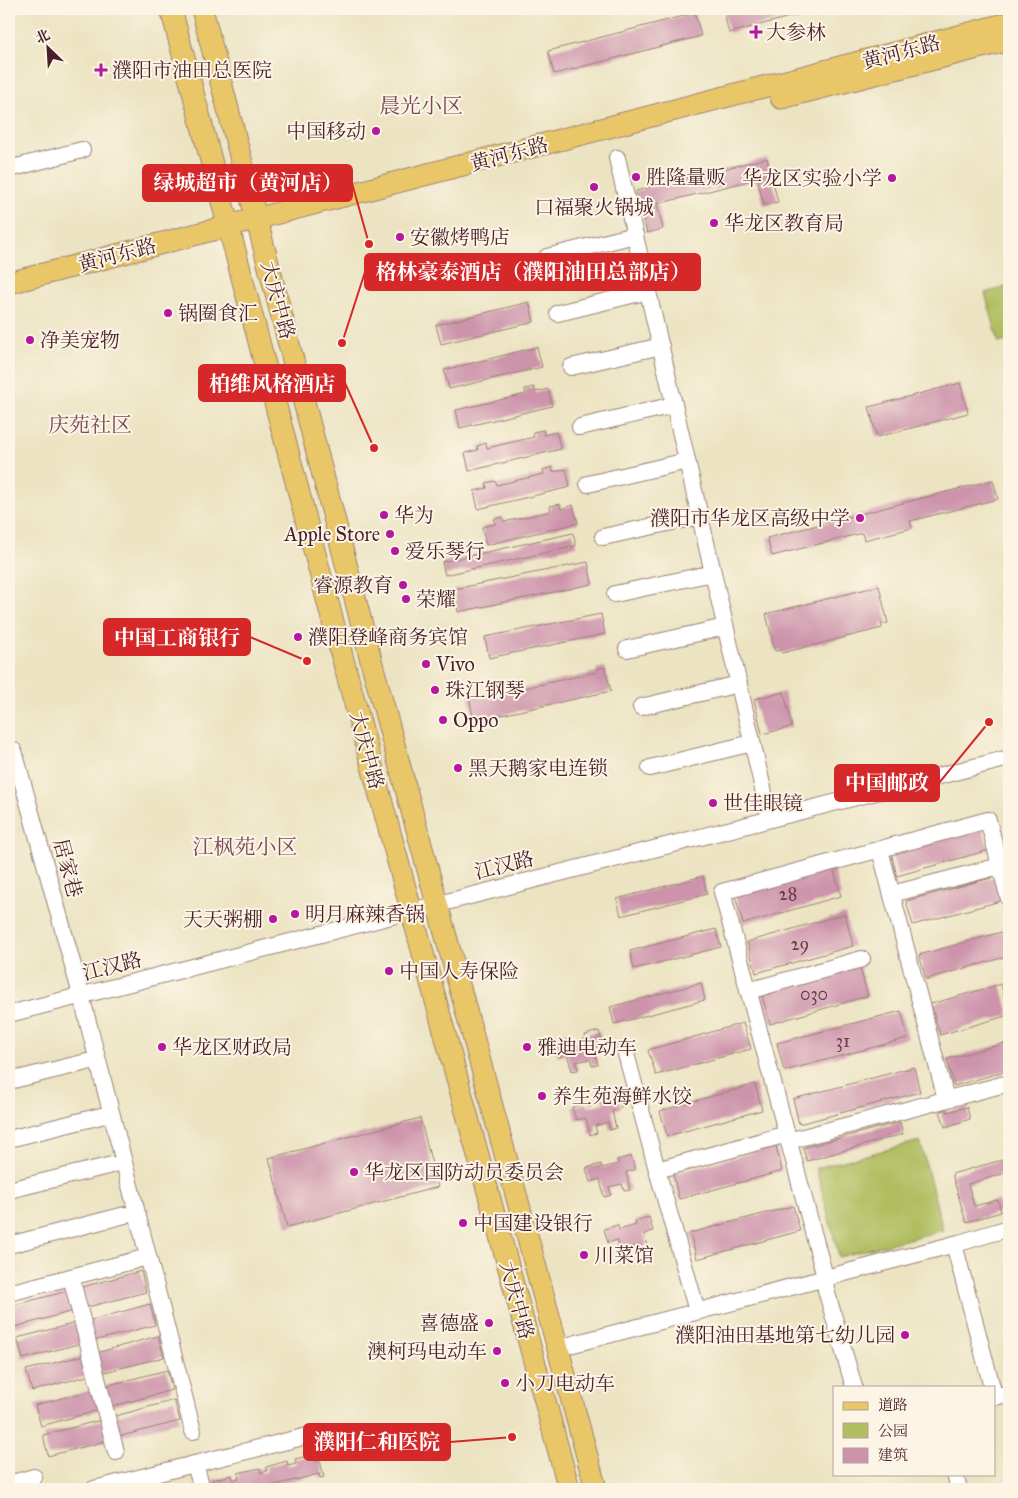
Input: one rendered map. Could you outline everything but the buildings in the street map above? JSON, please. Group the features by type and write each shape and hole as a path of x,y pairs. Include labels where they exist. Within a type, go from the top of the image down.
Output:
{"main road":[{"name":"大庆中路","path":"171,9 346,671 569,1489"},
{"name":"大庆中路","path":"202,9 375,674 596,1489"},
{"name":"黄河东路","path":"258,226 1009,23"},
{"name":"黄河东路","path":"9,283 230,233 734,110 1009,40"},
{"name":"黄河东路","path":"9,298 230,233"}],"street":[{"path":"9,169 82,150"},
{"path":"617,158 770,819"},
{"path":"547,257 635,235"},
{"path":"558,313 648,291"},
{"path":"571,367 660,346"},
{"path":"580,427 674,405"},
{"path":"588,484 687,462"},
{"path":"603,537 700,516"},
{"path":"615,594 713,573"},
{"path":"627,649 725,627"},
{"path":"641,707 739,684"},
{"path":"650,768 752,743"},
{"name":"居家巷","path":"14,751 81,995 193,1432"},
{"name":"江汉路","path":"9,1014 1009,758"},
{"path":"854,1386 826,1290 825,1277 722,892 988,820 1009,899"},
{"path":"880,850 946,1099"},
{"path":"892,894 1000,866"},
{"path":"748,991 862,959"},
{"path":"625,1050 697,1311"},
{"path":"9,1081 87,1062"},
{"path":"657,1170 1009,1083"},
{"path":"9,1139 102,1116"},
{"path":"9,1190 112,1164"},
{"path":"9,1245 125,1215"},
{"path":"558,1348 1009,1228"},
{"path":"954,1244 992,1386"},
{"path":"9,1293 148,1257"},
{"path":"71,1277 116,1452"},
{"path":"996,1396 1009,1393"},
{"path":"94,1489 315,1434"},
{"path":"195,1464 202,1489"},
{"path":"955,1476 959,1489"},
{"path":"9,1484 34,1477"}],"green space":[{"path":"1009,286 1009,340 999,343 985,293"},
{"path":"920,1141 943,1230 839,1257 816,1168"}],"place":[{"name":"大参林","path":"756,32"},
{"name":"濮阳市油田总医院","path":"101,70"},
{"name":"中国移动","path":"376,131"},
{"name":"胜隆量贩","path":"636,177"},
{"name":"华龙区实验小学","path":"892,178"},
{"name":"口福聚火锅城","path":"594,187"},
{"name":"华龙区教育局","path":"714,223"},
{"name":"安徽烤鸭店","path":"400,237"},
{"name":"绿城超市（黄河店）","path":"369,244"},
{"name":"锅圈食汇","path":"168,313"},
{"name":"净美宠物","path":"30,340"},
{"name":"格林豪泰酒店（濮阳油田总部店）","path":"342,343"},
{"name":"柏维风格酒店","path":"374,448"},
{"name":"华为","path":"384,515"},
{"name":"濮阳市华龙区高级中学","path":"860,518"},
{"name":"Apple Store","path":"390,534"},
{"name":"爱乐琴行","path":"395,551"},
{"name":"睿源教育","path":"403,585"},
{"name":"荣耀","path":"406,599"},
{"name":"濮阳登峰商务宾馆","path":"298,637"},
{"name":"中国工商银行","path":"307,661"},
{"name":"Vivo","path":"426,664"},
{"name":"珠江钢琴","path":"435,690"},
{"name":"Oppo","path":"443,720"},
{"name":"中国邮政","path":"989,722"},
{"name":"黑天鹅家电连锁","path":"458,768"},
{"name":"世佳眼镜","path":"713,803"},
{"name":"明月麻辣香锅","path":"295,914"},
{"name":"天天粥棚","path":"273,919"},
{"name":"中国人寿保险","path":"389,971"},
{"name":"华龙区财政局","path":"162,1047"},
{"name":"雅迪电动车","path":"527,1047"},
{"name":"养生苑海鲜水饺","path":"542,1096"},
{"name":"华龙区国防动员委员会","path":"354,1172"},
{"name":"中国建设银行","path":"463,1223"},
{"name":"川菜馆","path":"584,1255"},
{"name":"喜德盛","path":"489,1323"},
{"name":"濮阳油田基地第七幼儿园","path":"905,1335"},
{"name":"澳柯玛电动车","path":"497,1351"},
{"name":"小刀电动车","path":"505,1383"},
{"name":"濮阳仁和医院","path":"512,1437"}],"district":[{"name":"晨光小区","path":"421,106"},
{"name":"庆苑社区","path":"90,425"},
{"name":"江枫苑小区","path":"245,847"}]}
